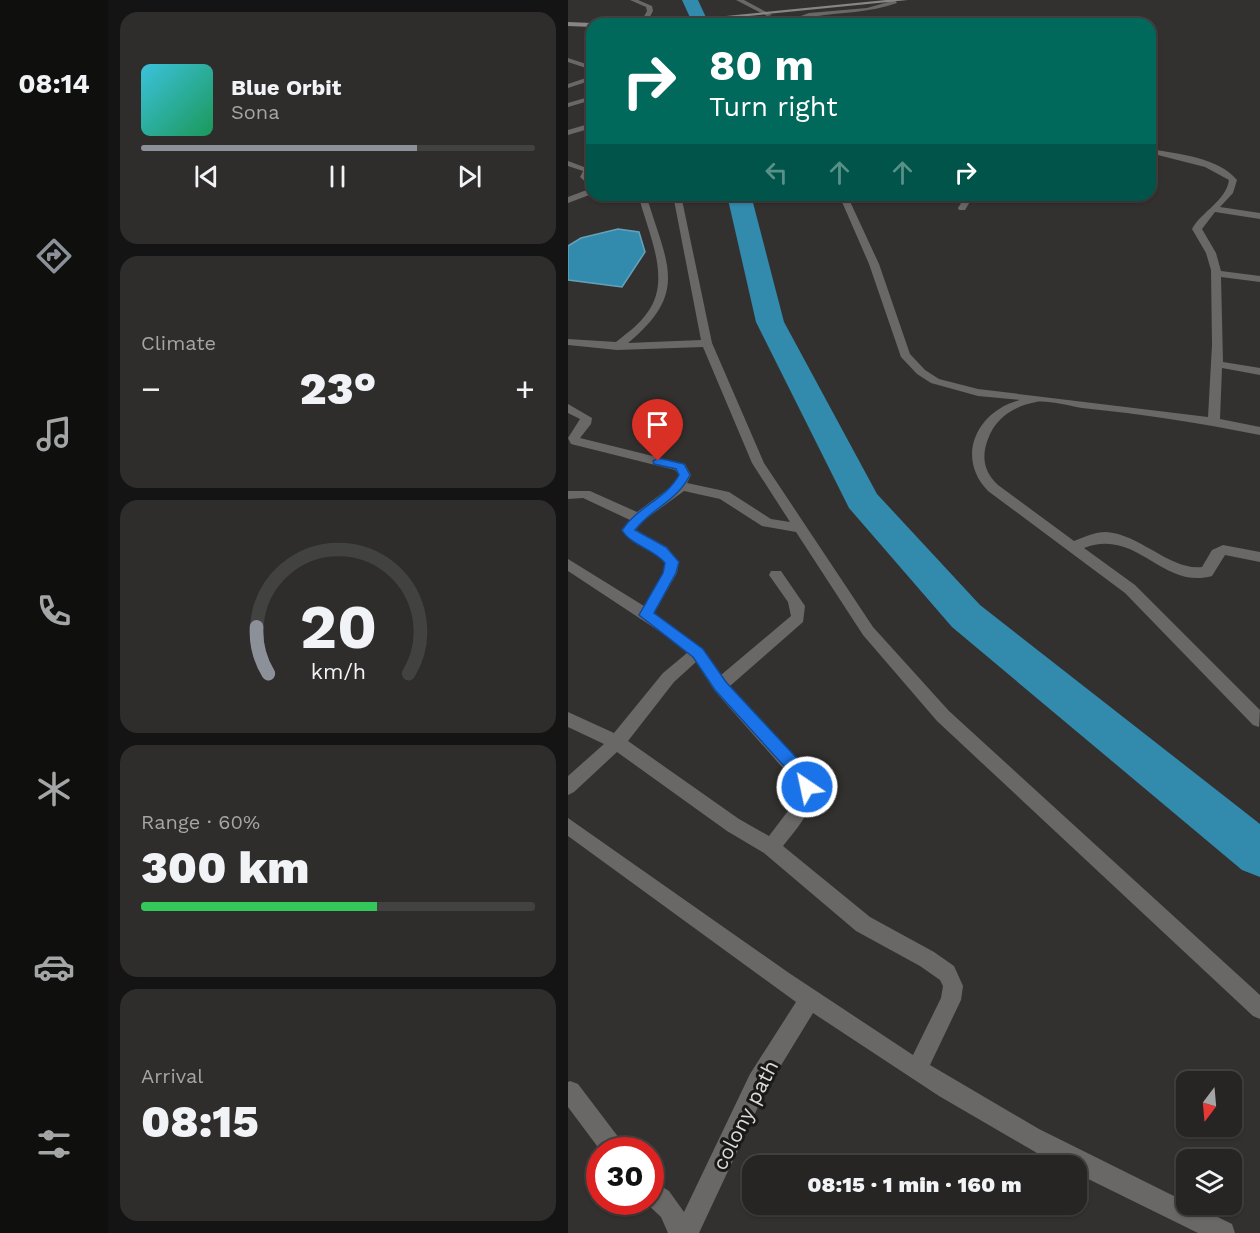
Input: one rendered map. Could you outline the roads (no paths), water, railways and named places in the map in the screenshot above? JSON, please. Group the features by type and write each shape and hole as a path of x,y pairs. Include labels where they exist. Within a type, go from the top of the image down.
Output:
{"street":[{"path":"633,0 649,3 650,11 646,18"},
{"path":"739,0 769,15"},
{"path":"737,18 905,0"},
{"path":"802,18 876,9 895,2"},
{"path":"568,24 586,25"},
{"path":"568,60 586,66"},
{"path":"570,86 586,80"},
{"path":"570,86 586,91"},
{"path":"568,105 586,100"},
{"path":"568,133 586,127"},
{"path":"1156,153 1218,168 1230,174 1233,180 1232,189 1199,223 1198,229 1200,237 1211,253 1217,274 1217,364 1214,421"},
{"path":"568,163 586,166"},
{"path":"568,200 586,192"},
{"path":"617,347 647,321 656,310 665,289 664,275 644,201"},
{"path":"678,201 707,343 758,463 868,631 943,716 1260,1009"},
{"path":"846,201 874,264 895,333 905,355 921,372 954,387 1035,400 1214,421 1260,431"},
{"path":"962,208 966,201"},
{"path":"1212,209 1260,216"},
{"path":"1217,274 1260,279"},
{"path":"569,343 617,347 707,343"},
{"path":"1217,364 1260,372"},
{"path":"1035,400 1012,406 996,416 979,448 978,464 982,476 993,488 1130,589 1259,720"},
{"path":"568,408 586,418 585,424 574,438 575,441 680,467 685,475 677,489 638,518 629,530 662,550 672,562 670,573 646,615"},
{"path":"677,489 694,488 724,495 767,523 800,528"},
{"path":"568,495 585,494 638,518"},
{"path":"1074,546 1097,537 1114,538 1149,552 1193,575 1207,573 1217,553 1223,550 1260,557"},
{"path":"568,564 646,615 698,653 720,686 806,781 806,795 801,809 771,847"},
{"path":"720,686 798,618 800,610 797,602 781,586 776,575"},
{"path":"568,788 630,727 672,671 698,653"},
{"path":"568,719 614,741 733,825 771,847 863,924 927,959 947,973 953,986 951,1000 917,1069"},
{"path":"568,826 809,1000 917,1069 1004,1123 1223,1233"},
{"name":"colony path","path":"686,1233 758,1082 809,1000"},
{"path":"570,1092 604,1137"},
{"path":"664,1202 674,1214 680,1233"}],"water":[{"path":"618,229 639,232 645,252 622,287 568,280 568,246 581,238"}],"waterway":[{"path":"690,0 698,18"},
{"path":"740,201 770,322 862,500 966,616 1260,854"}]}
